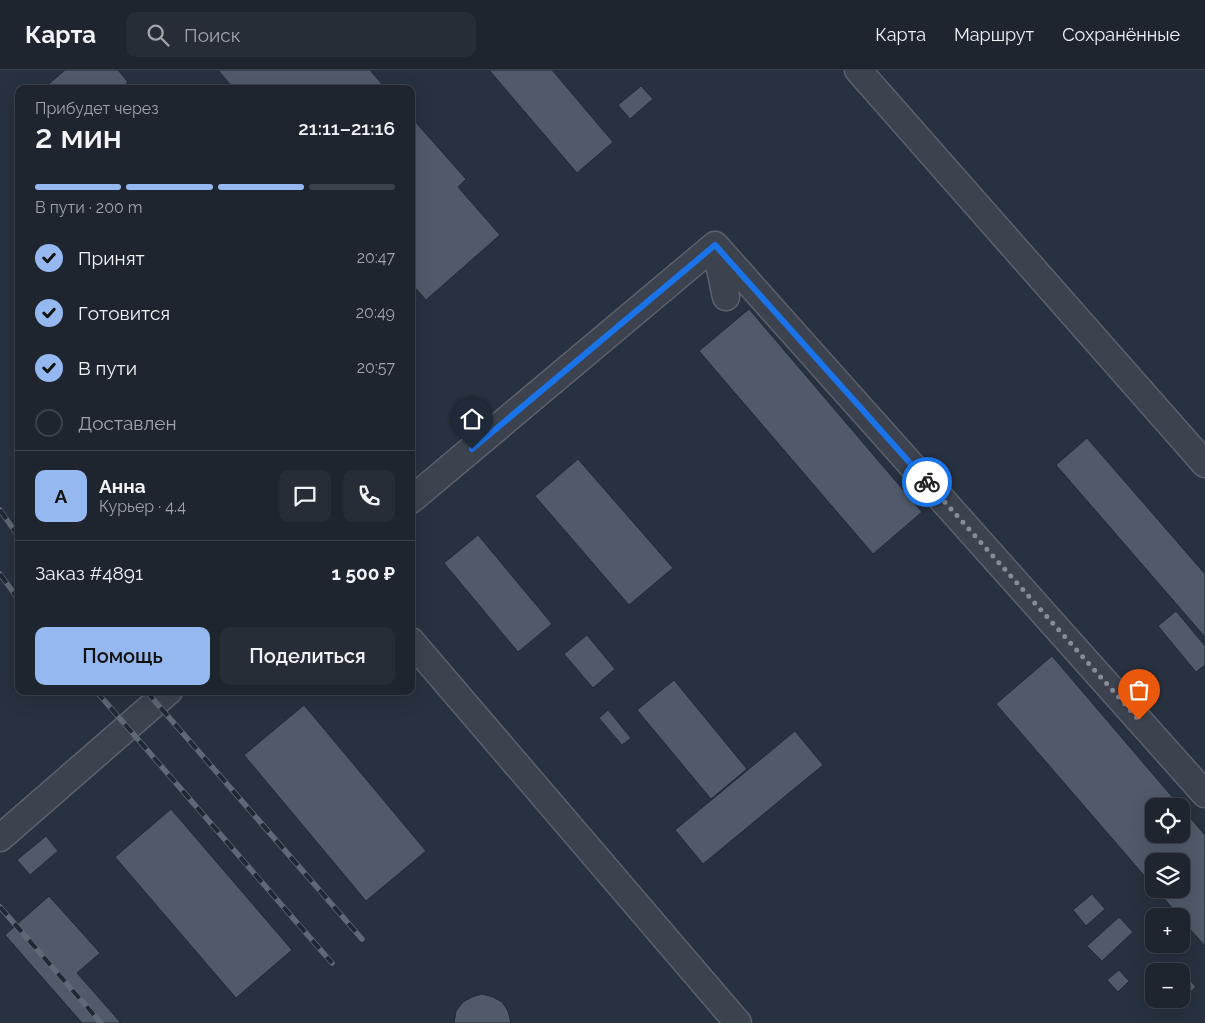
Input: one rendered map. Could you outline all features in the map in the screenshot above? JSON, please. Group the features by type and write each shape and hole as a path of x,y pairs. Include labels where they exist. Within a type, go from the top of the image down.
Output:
{"lane":[{"path":"858,70 1205,464"},
{"path":"715,245 726,298"},
{"path":"415,497 715,245"},
{"path":"715,245 1205,794"},
{"path":"415,646 738,1023"},
{"path":"0,838 164,695"}],"building":[{"path":"65,70 118,70 128,82 125,85 48,85"},
{"path":"218,70 370,70 383,85 231,85"},
{"path":"489,70 552,70 613,142 577,173"},
{"path":"641,86 653,99 630,119 618,105"},
{"path":"415,122 466,179 458,187 500,235 426,300 415,288"},
{"path":"749,309 922,512 873,554 699,351"},
{"path":"1087,438 1205,574 1205,637 1056,465"},
{"path":"578,459 673,568 629,605 535,496"},
{"path":"478,535 552,624 518,652 444,563"},
{"path":"1176,611 1205,646 1205,665 1196,672 1158,626"},
{"path":"587,635 615,669 593,688 564,654"},
{"path":"1052,656 1173,798 1145,798 1145,843 1190,843 1190,818 1205,835 1205,946 1190,929 1190,908 1172,908 1164,898 1190,898 1190,853 1145,853 1145,877 996,704"},
{"path":"674,680 747,769 711,799 637,710"},
{"path":"304,705 426,851 366,901 244,755"},
{"path":"608,710 631,738 622,745 599,718"},
{"path":"795,731 823,765 703,864 675,830"},
{"path":"171,809 292,950 236,998 115,857"},
{"path":"46,836 58,851 30,875 17,860"},
{"path":"1092,894 1105,909 1086,926 1073,910"},
{"path":"49,896 100,953 77,973 121,1023 82,1023 5,935"},
{"path":"1119,917 1133,932 1102,961 1087,946"},
{"path":"1119,970 1129,981 1118,992 1107,980"},
{"path":"1190,980 1196,987 1190,992"},
{"path":"482,994 502,1002 508,1011 511,1023 454,1023 456,1011 463,1002"}],"railway":[{"path":"0,510 15,531"},
{"path":"0,574 15,595"},
{"path":"99,695 332,963"},
{"path":"149,695 362,939"},
{"path":"0,907 101,1023"}],"way so far":[{"path":"927,482 1139,720"}],"route":[{"path":"472,449 715,245 927,482"}]}
